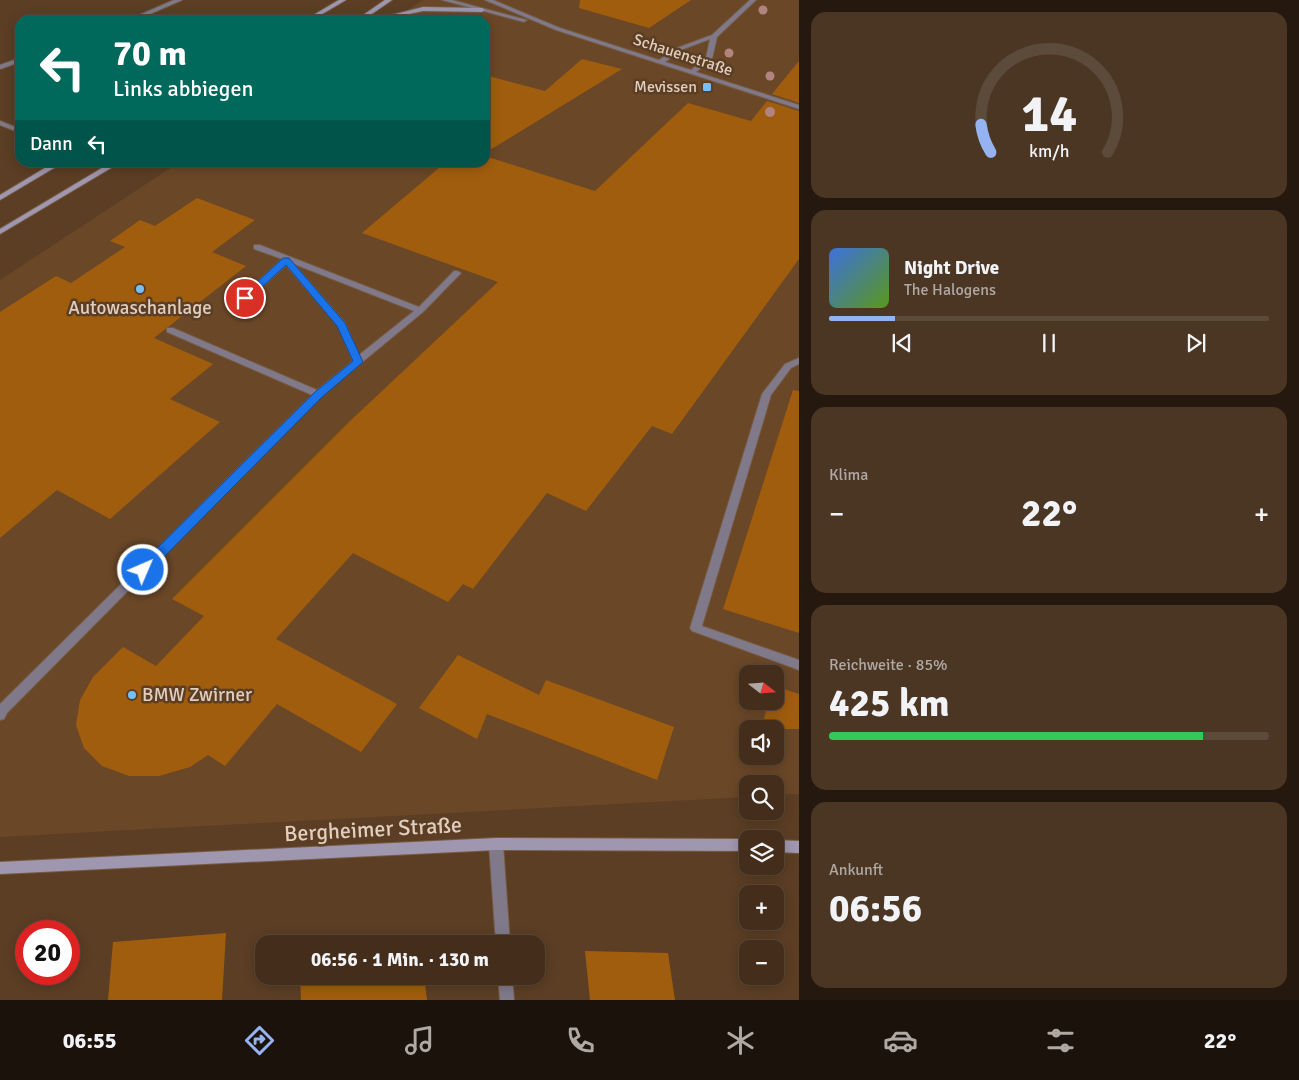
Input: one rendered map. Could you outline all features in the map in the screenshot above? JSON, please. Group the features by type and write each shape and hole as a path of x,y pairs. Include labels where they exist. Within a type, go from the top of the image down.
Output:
{"main road":[{"path":"317,15 343,0"},
{"path":"366,15 389,0"},
{"path":"397,15 423,9 482,10"},
{"path":"0,198 53,167"},
{"path":"0,232 110,167"},
{"name":"Bergheimer Straße","path":"0,868 496,844 739,846"},
{"path":"784,846 799,847"}],"street":[{"path":"143,15 179,0"},
{"name":"Schauenstraße","path":"445,0 558,29 799,107"},
{"name":"Schauenstraße","path":"488,0 558,29"},
{"path":"660,62 679,49 714,36 752,0"},
{"path":"692,72 709,60 714,36"},
{"path":"0,67 15,62"},
{"path":"0,123 13,128"},
{"path":"257,247 286,260 420,310"},
{"path":"245,298 286,260"},
{"path":"286,260 342,325 358,362"},
{"path":"0,715 5,698 318,394 420,310 457,273"},
{"path":"170,330 318,394"},
{"path":"799,361 788,366 767,394 696,628 799,665"},
{"path":"496,844 502,935"},
{"path":"506,985 507,1000"}],"shaded area":[{"path":"423,0 799,0 799,794 784,795 784,775 739,775 739,797 0,837 0,280 172,167 490,167 490,15 400,15"}],"building":[{"path":"580,0 691,0 649,28 579,8"},
{"path":"582,59 622,69 490,150 490,76 545,91"},
{"path":"799,61 799,103 772,94"},
{"path":"767,101 799,111 799,259 672,434 652,426 586,511 547,493 473,589 463,584 448,602 353,553 276,639 397,704 361,752 277,704 225,766 208,755 190,767 159,776 129,776 102,766 84,748 76,725 80,700 93,677 123,647 156,666 204,616 172,599 349,422 498,282 362,233 440,167 490,167 490,158 595,191 688,103 751,121"},
{"path":"197,198 255,220 212,252 246,266 154,338 213,364 170,399 220,422 110,519 57,490 0,538 0,312 56,276 71,283 125,247 110,241 140,220 155,226"},
{"path":"793,390 799,391 799,633 723,609"},
{"path":"458,655 539,695 546,680 674,727 657,780 487,714 477,739 419,708"},
{"path":"784,689 799,694 799,729 784,729 784,720 764,720 766,710 784,710"},
{"path":"226,933 222,1000 108,1000 113,942"},
{"path":"585,951 668,953 675,1000 590,1000"},
{"path":"300,985 425,985 427,1000 301,1000"}],"place":[{"name":"Mevissen","path":"707,87"},
{"name":"Autowaschanlage","path":"140,289"},
{"name":"BMW Zwirner","path":"132,695"}],"route":[{"path":"143,570 318,394 358,362 342,325 286,260 245,298"}]}
